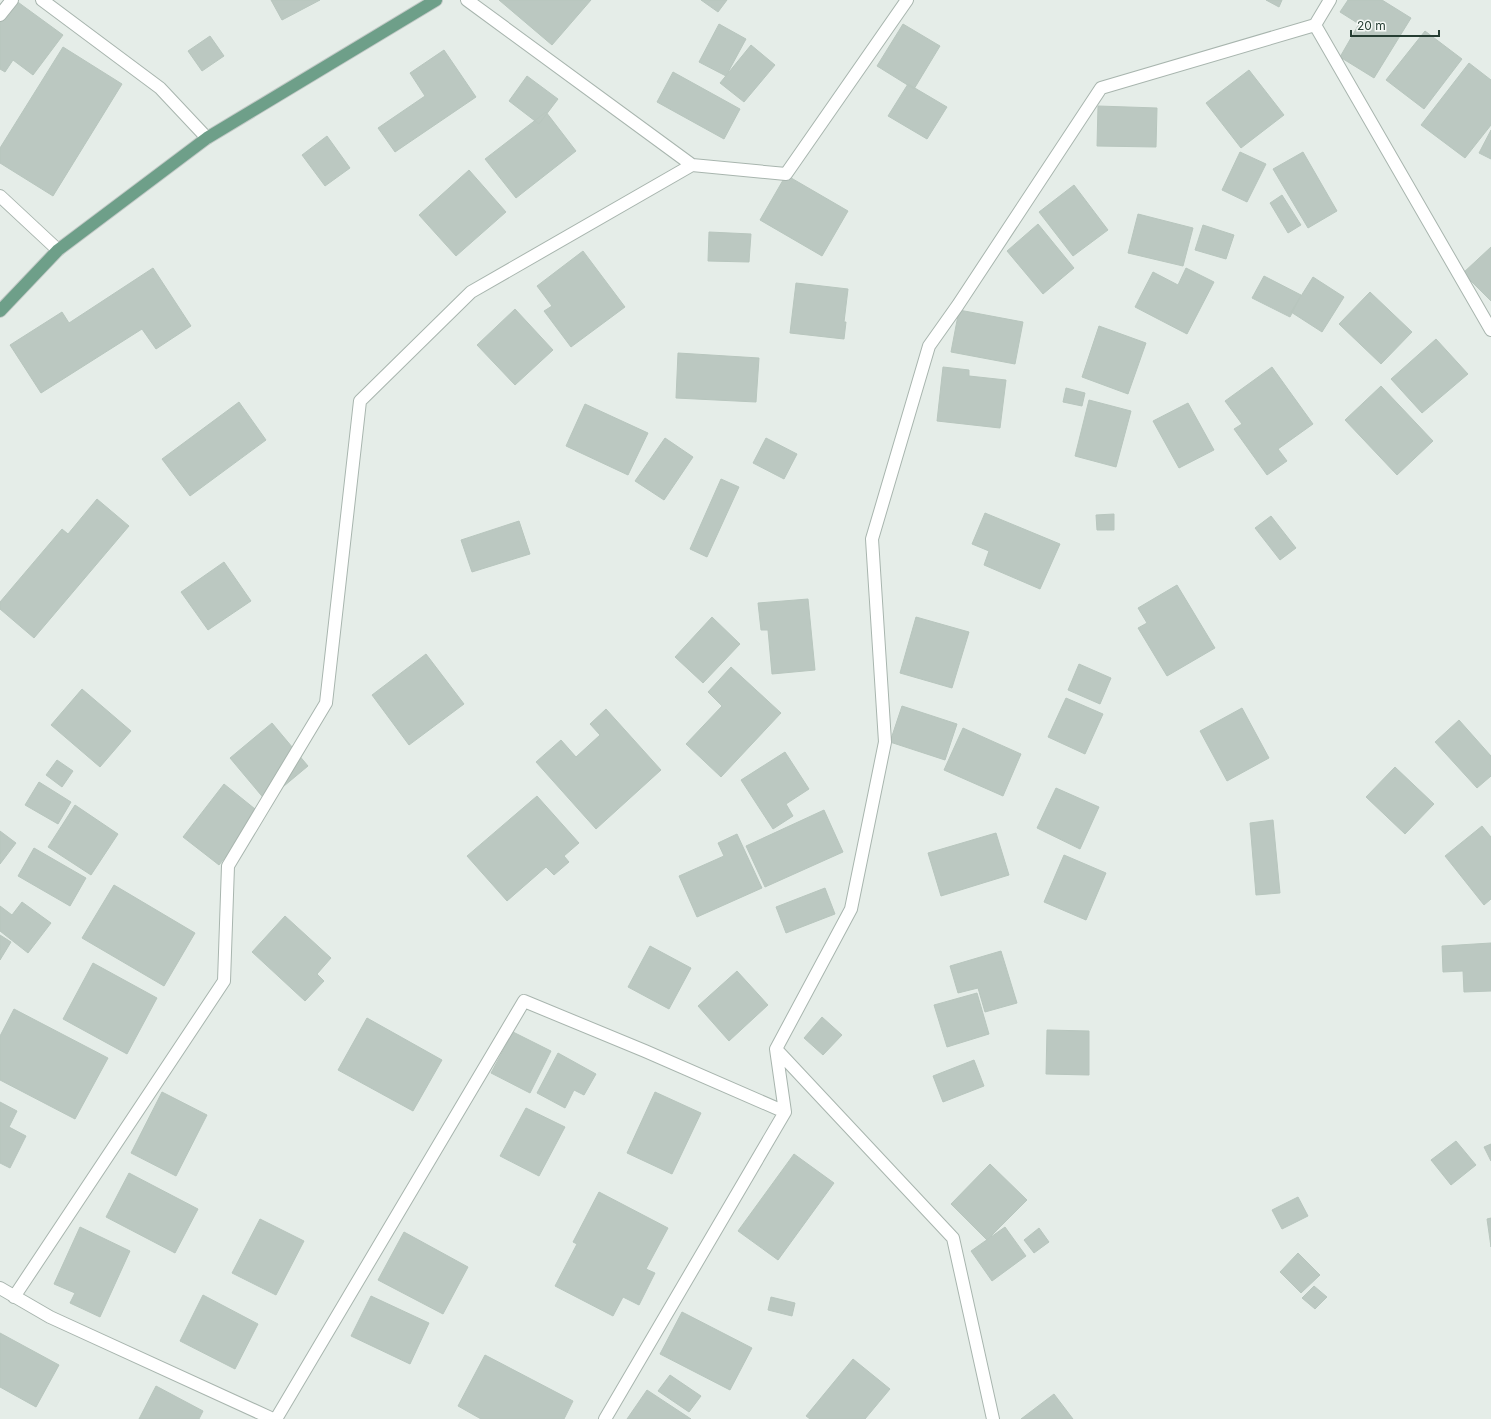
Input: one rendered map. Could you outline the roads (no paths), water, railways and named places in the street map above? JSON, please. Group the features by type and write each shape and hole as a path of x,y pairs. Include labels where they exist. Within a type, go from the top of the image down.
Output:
{"main road":[{"path":"0,311 58,250 207,138 436,0"}],"street":[{"path":"0,15 12,0"},
{"path":"42,0 160,88 207,138"},
{"path":"467,0 692,165 786,174 907,0"},
{"path":"605,1419 785,1112 776,1049 851,909 886,742 872,538 929,346 958,305 1101,88 1315,25 1330,0"},
{"path":"1315,25 1491,330"},
{"path":"14,1297 224,981 228,866 326,704 360,401 471,292 692,165"},
{"path":"0,196 58,250"},
{"path":"276,1419 524,1001 645,1051 785,1112"},
{"path":"776,1049 954,1238 993,1419"},
{"path":"0,1288 50,1317 273,1419"}]}
